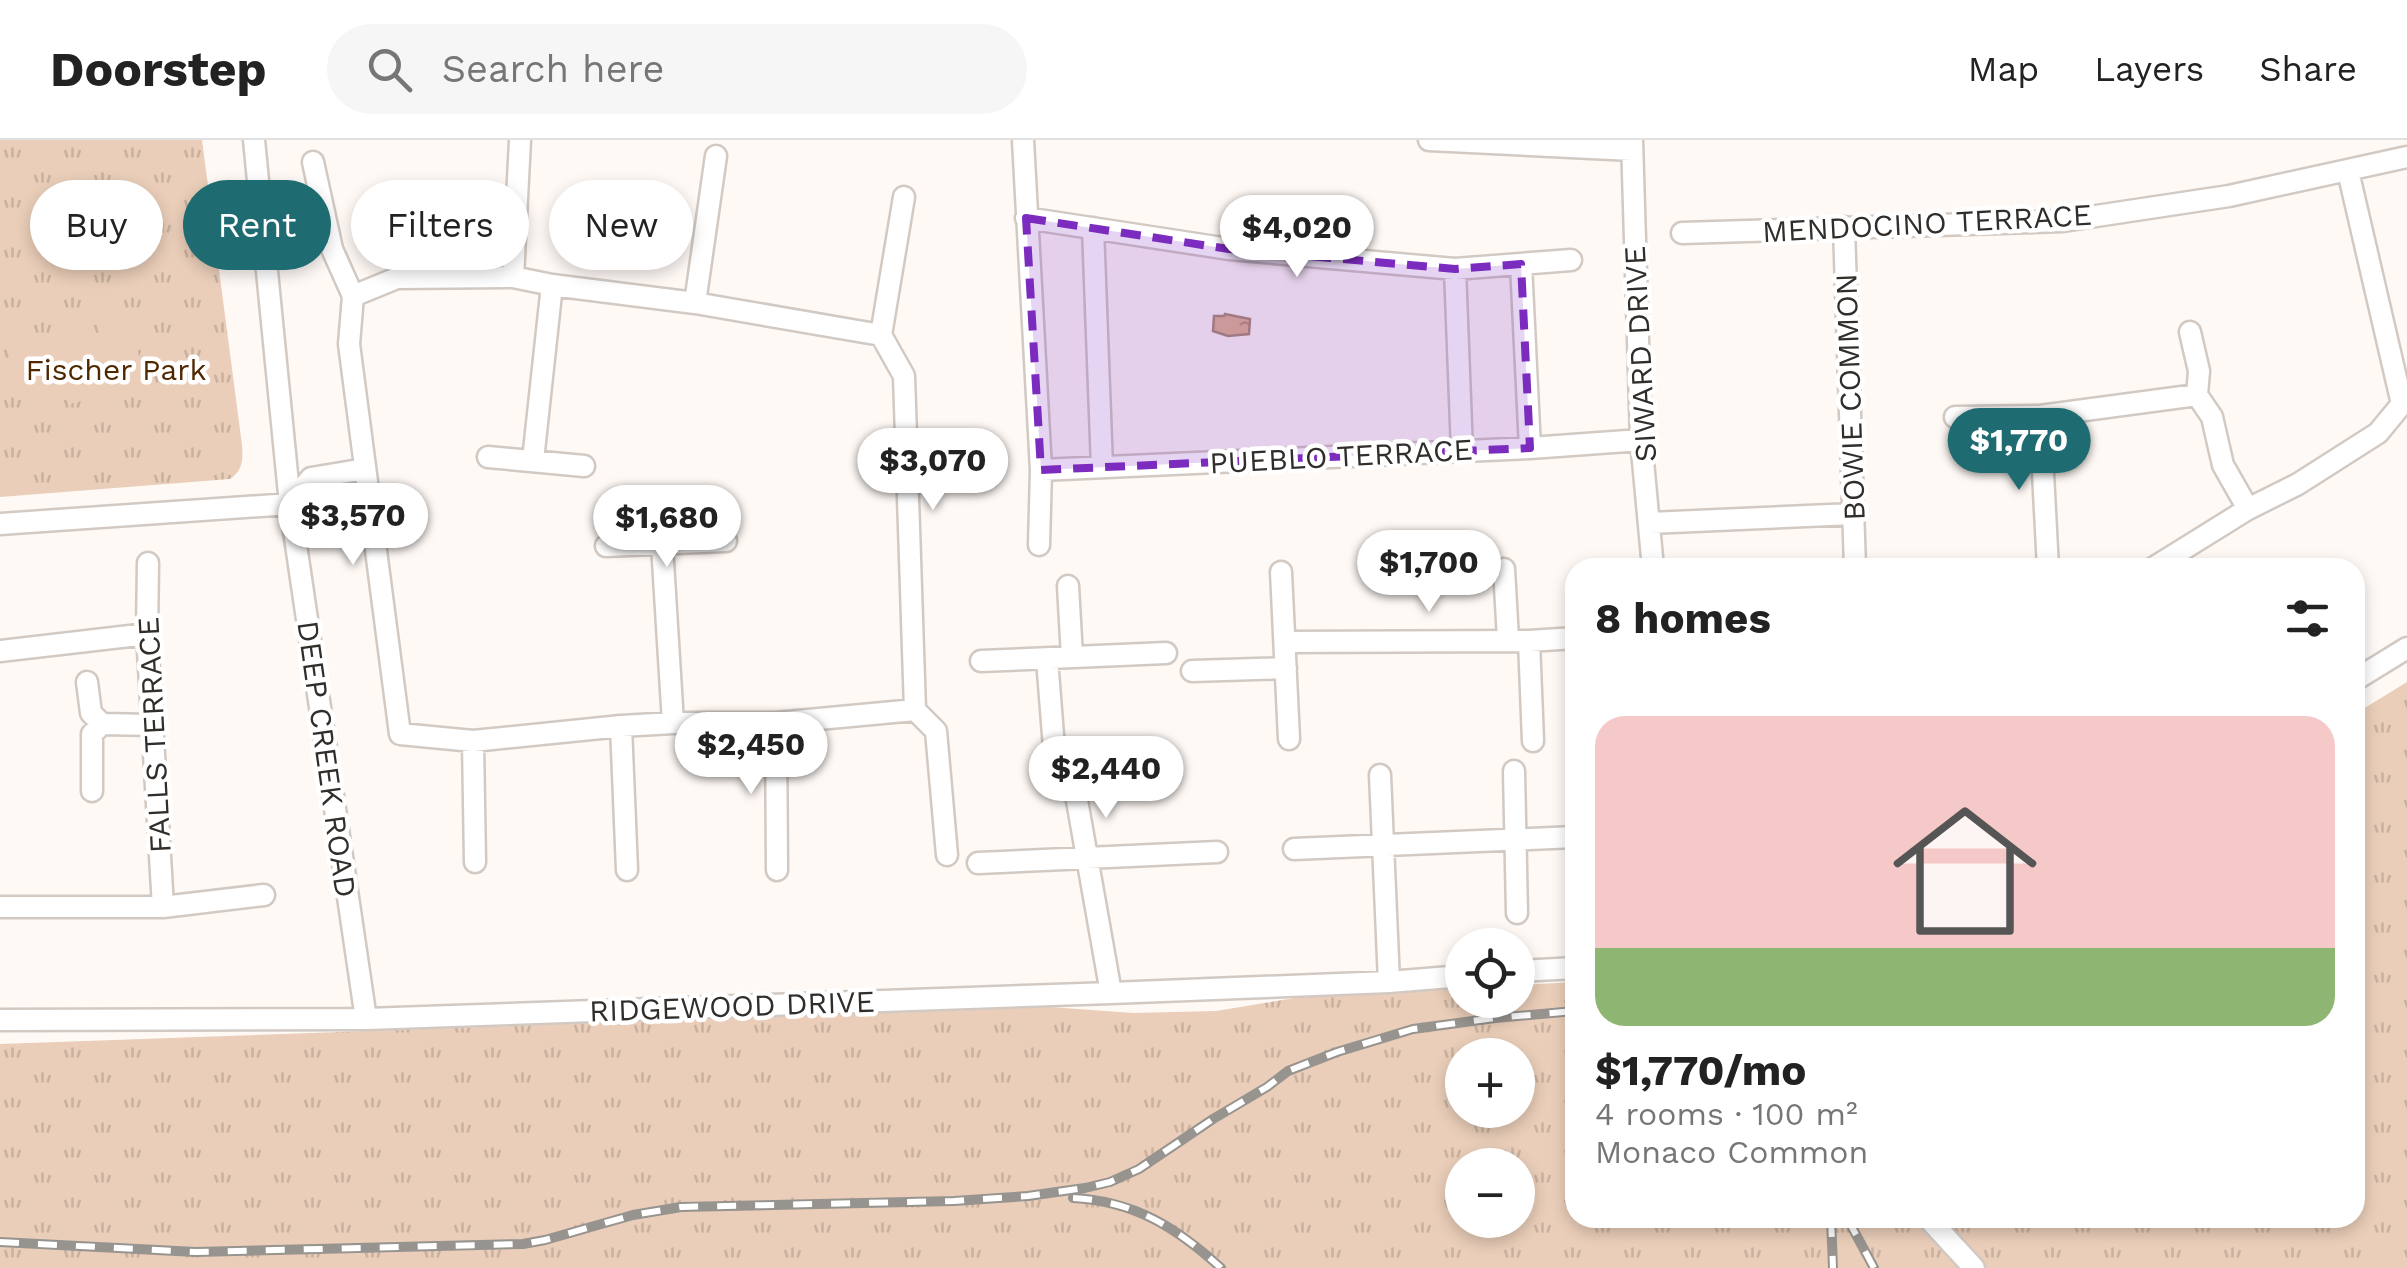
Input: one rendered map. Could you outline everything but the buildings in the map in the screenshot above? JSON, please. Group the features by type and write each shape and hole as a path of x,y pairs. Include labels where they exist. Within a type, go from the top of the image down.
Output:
{"street":[{"name":"DEEP CREEK ROAD","path":"254,140 290,504 366,1019"},
{"path":"512,277 520,140"},
{"path":"1023,140 1040,470 1039,545"},
{"path":"1429,140 1632,145"},
{"name":"SIWARD DRIVE","path":"1632,145 1641,440 1653,558"},
{"path":"695,303 716,156"},
{"name":"MENDOCINO TERRACE","path":"1682,233 2064,221 2228,196 2407,156"},
{"path":"313,162 332,249 354,296 349,344 400,734 473,741 620,726 776,723 914,710"},
{"path":"2169,558 2378,433 2402,404 2348,170"},
{"path":"904,197 881,335 904,376 914,710 936,731 947,855"},
{"path":"1026,218 1230,249 1455,268 1571,260"},
{"name":"BOWIE COMMON","path":"1844,227 1855,558"},
{"path":"1093,228 1102,467"},
{"path":"1521,264 1530,448"},
{"path":"1455,268 1462,451"},
{"path":"354,296 397,278 512,277 881,335"},
{"path":"532,460 552,285"},
{"path":"2190,332 2199,371 2197,395 2212,417 2223,465 2248,509"},
{"path":"1955,417 2040,416 2197,395"},
{"path":"2040,416 2047,558"},
{"name":"PUEBLO TERRACE","path":"1040,470 1641,440"},
{"path":"488,457 584,466"},
{"path":"290,504 311,478 366,470"},
{"path":"0,524 290,504 326,513 371,511"},
{"path":"1650,522 1854,514"},
{"path":"606,546 726,541"},
{"path":"662,545 672,723"},
{"name":"FALLS TERRACE","path":"148,563 147,634 163,906"},
{"path":"1504,568 1533,741"},
{"path":"1281,572 1290,739"},
{"path":"1068,586 1072,657"},
{"path":"0,651 147,634"},
{"path":"1284,642 1565,638"},
{"path":"2365,674 2407,648"},
{"path":"980,661 1166,652"},
{"path":"1047,659 1054,748 1073,778 1110,993"},
{"path":"1192,672 1286,668"},
{"path":"87,682 90,712 102,724 152,725"},
{"path":"776,723 777,870"},
{"path":"92,791 92,734 102,724"},
{"path":"620,726 627,870"},
{"path":"473,741 475,862"},
{"path":"1514,771 1517,912"},
{"path":"1380,775 1388,982"},
{"path":"1294,850 1565,838"},
{"path":"978,863 1217,852"},
{"path":"0,908 163,906 264,895"},
{"path":"1535,970 1565,969"},
{"name":"RIDGEWOOD DRIVE","path":"0,1020 366,1019 1445,977"},
{"path":"1937,1228 1974,1268"}],"highlighted area":[{"path":"1026,218 1229,249 1455,269 1521,264 1530,448 1041,470"}],"green space":[{"name":"Fischer Park","path":"0,140 202,140 207,180 183,180 183,270 219,270 242,445 238,472 230,479 0,497"},
{"path":"129,316 146,384 114,392 97,323"},
{"path":"85,328 102,396 70,404 53,336"},
{"path":"40,338 57,406 25,414 7,346"},
{"path":"2407,682 2407,1268 0,1268 0,1044 1050,1007 1133,1013 1216,1011 1307,996 1445,989 1445,1018 1535,1018 1535,984 1565,983 1565,1228 2365,1228 2365,708"}],"water":[{"path":"1214,316 1250,319 1249,334 1228,336 1213,331"}],"railway":[{"path":"0,1242 196,1252 523,1244 633,1215 681,1207 954,1201 1085,1188 1139,1169 1288,1071 1337,1052 1413,1029 1565,1012"},
{"path":"1073,1198 1116,1204 1153,1219 1221,1268"},
{"path":"1831,1228 1833,1268"},
{"path":"1852,1228 1874,1268"}]}
